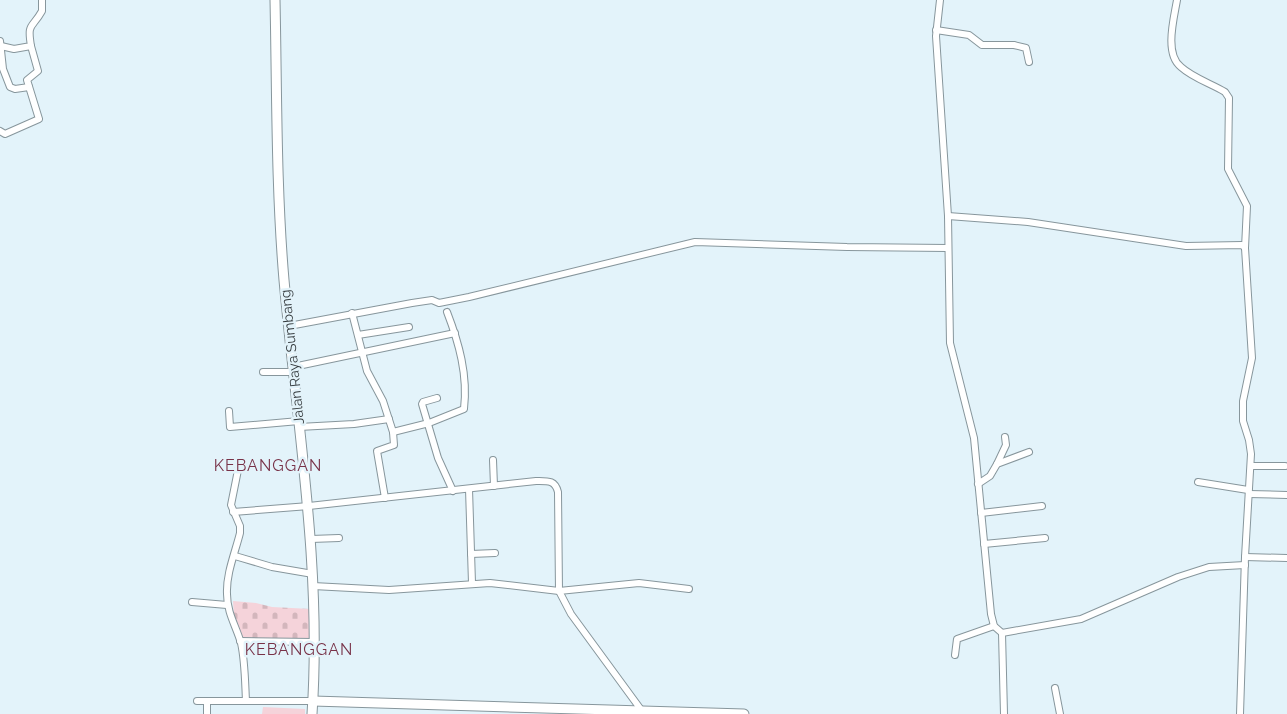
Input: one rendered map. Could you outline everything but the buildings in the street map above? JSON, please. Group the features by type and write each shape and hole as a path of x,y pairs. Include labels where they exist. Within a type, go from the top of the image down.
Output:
{"street":[{"path":"0,130 6,134 39,120 28,79 38,71 29,33 30,25 42,11 42,0"},
{"name":"Jalan Raya Sumbang","path":"275,0 281,222 293,369 311,539 314,642 312,714"},
{"path":"940,0 936,30 948,216 950,343 974,438 991,614 994,626 1002,633 1004,714"},
{"path":"1177,0 1172,47 1175,60 1182,68 1225,92 1229,98 1228,169 1247,206 1245,248 1252,358 1244,401 1243,421 1251,447 1240,714"},
{"path":"936,30 969,35 982,45 1014,45 1026,48 1028,62"},
{"path":"0,41 2,68 10,87 15,90 29,87"},
{"path":"1,46 14,49 31,46"},
{"path":"948,216 1028,222 1186,246 1242,246 1245,248"},
{"path":"289,326 352,313 432,300 439,303 514,287 678,245 701,241 856,247 948,248"},
{"path":"393,432 428,423 464,409 463,364 447,312"},
{"path":"352,313 367,371 383,401 393,432 394,444 378,450 384,498"},
{"path":"358,335 409,326"},
{"path":"263,372 293,369 362,351 455,333"},
{"path":"437,398 422,403 438,458 453,491"},
{"path":"229,411 230,427 354,424 389,419"},
{"path":"978,484 990,476 997,464 1006,445 1004,437"},
{"path":"997,464 1029,452"},
{"path":"494,460 494,486"},
{"path":"1250,466 1285,466"},
{"path":"238,470 231,504 240,526 235,556 228,577 227,605 240,642 246,701"},
{"path":"233,512 548,481 556,484 558,492 559,591 571,614 642,711"},
{"path":"1198,482 1248,492 1287,496"},
{"path":"469,489 472,583"},
{"path":"981,514 1042,506"},
{"path":"311,539 339,538"},
{"path":"984,544 1045,538"},
{"path":"471,554 494,553"},
{"path":"235,556 272,567 312,574"},
{"path":"1002,633 1081,619 1178,577 1209,567 1245,561 1287,558"},
{"path":"313,586 389,590 472,583 559,591 639,584 689,589"},
{"path":"192,602 227,605"},
{"path":"955,655 957,639 994,626"},
{"path":"240,642 314,642"},
{"path":"1055,688 1060,714"},
{"path":"197,701 313,701 742,714"},
{"path":"206,714 207,701"}],"green space":[{"path":"233,601 256,603 272,607 311,609 311,640 242,638 234,616"},
{"path":"263,707 305,709 305,714 262,714"}],"district":[{"name":"KEBANGGAN","path":"268,465"},
{"name":"KEBANGGAN","path":"299,649"}]}
